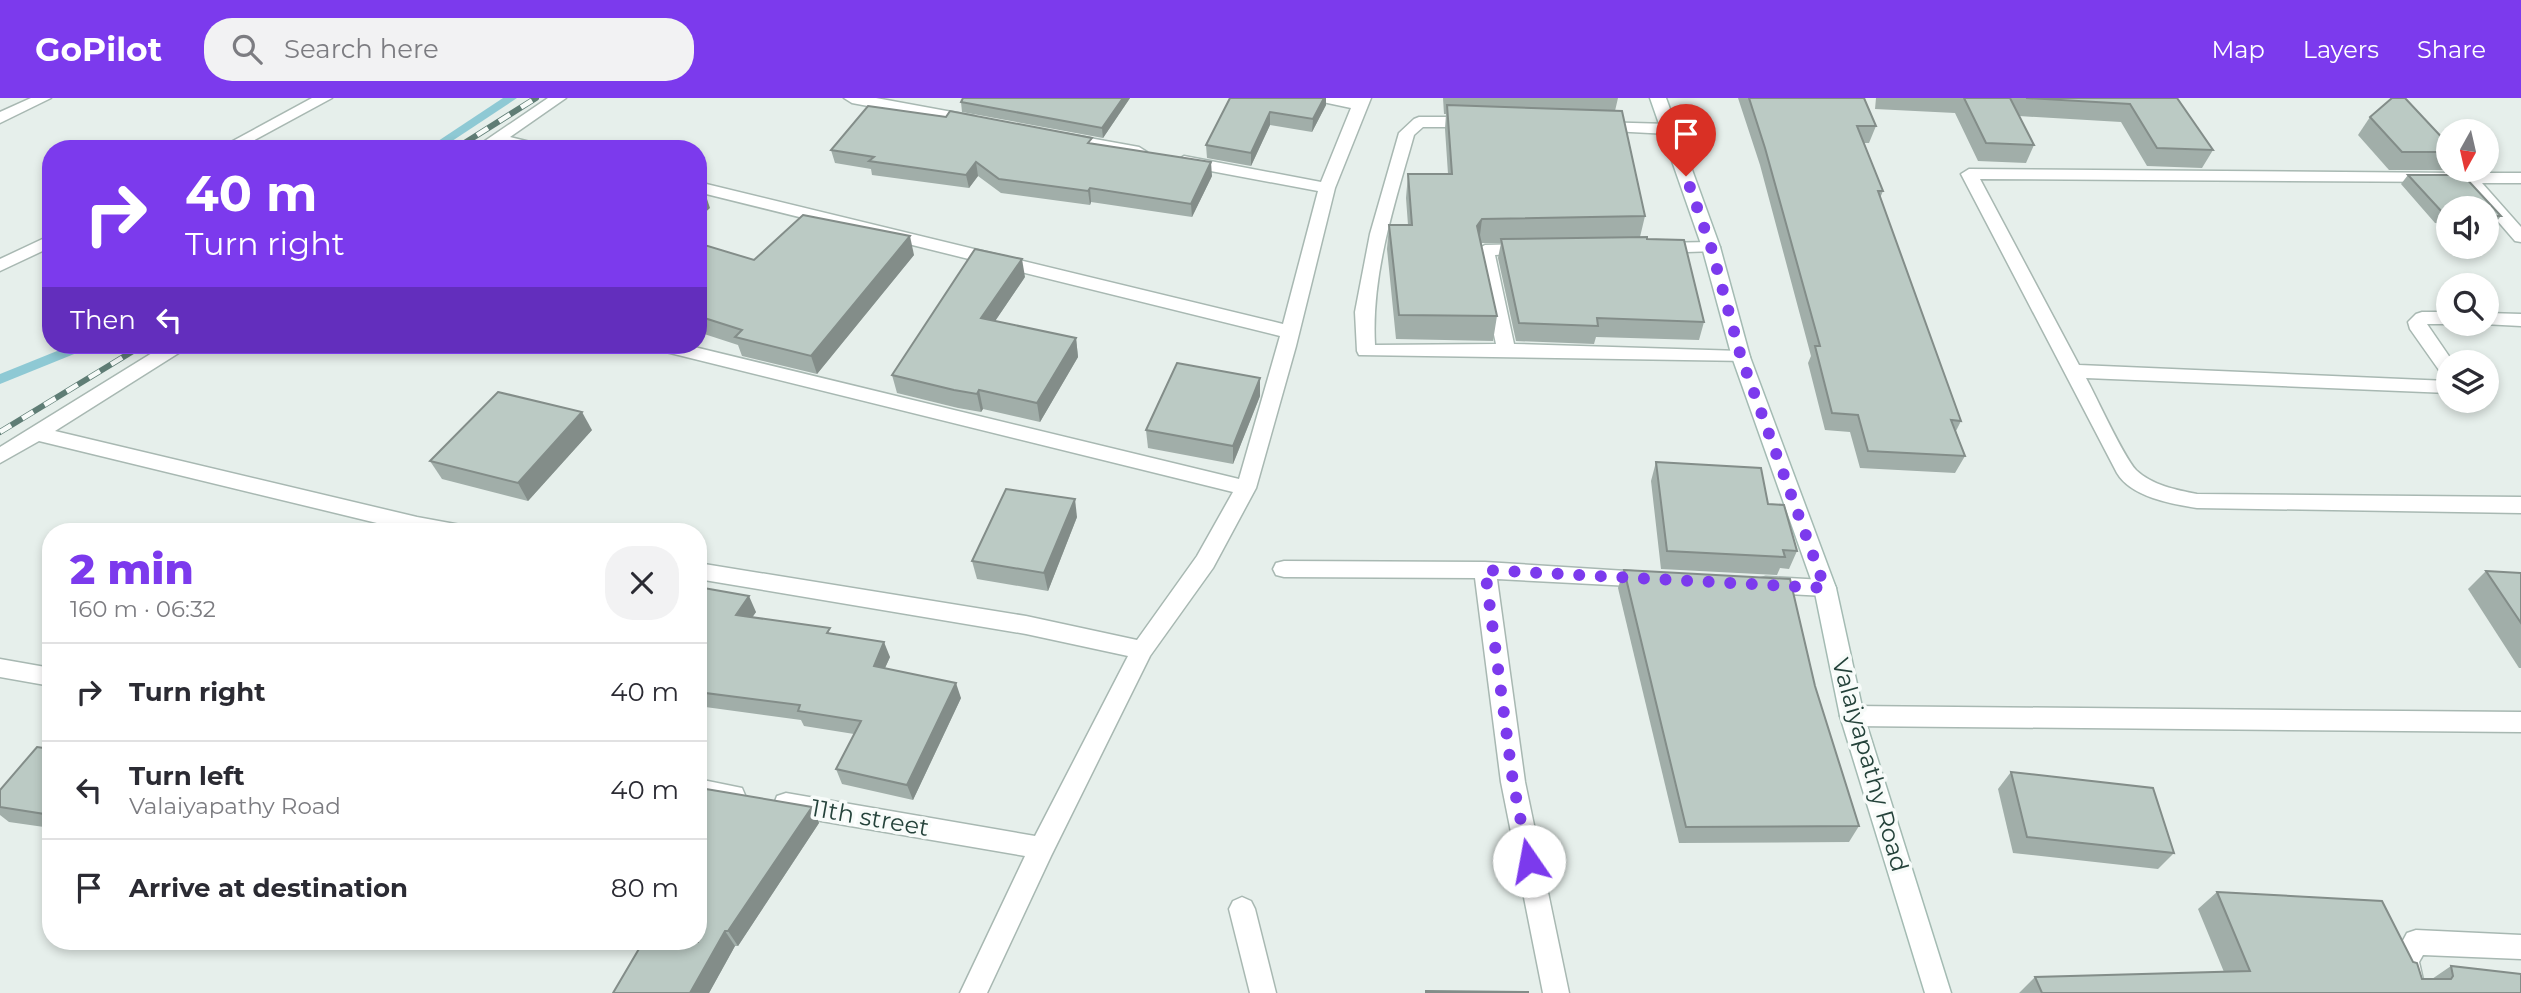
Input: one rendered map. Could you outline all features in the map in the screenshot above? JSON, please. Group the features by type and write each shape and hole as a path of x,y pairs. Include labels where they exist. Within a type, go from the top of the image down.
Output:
{"street":[{"path":"0,118 43,98"},
{"path":"243,140 324,98"},
{"path":"494,140 558,98"},
{"path":"852,98 988,124"},
{"path":"973,993 1042,848 1142,650 1205,562 1246,488 1290,332 1326,188 1362,101 1323,98"},
{"name":"Valaiyapathy Road","path":"1658,98 1711,247 1741,357 1825,588 1852,716 1938,993"},
{"path":"1489,123 1419,122 1407,133 1376,247 1364,312 1366,351 1506,350 1741,357"},
{"path":"1586,126 1668,129"},
{"path":"1055,136 1326,188"},
{"path":"497,138 505,140"},
{"path":"2436,173 1969,174 2127,473 2143,486 2163,495 2197,501 2521,505"},
{"path":"2499,176 2521,178"},
{"path":"2473,182 2521,237"},
{"path":"707,189 1290,332"},
{"path":"0,266 42,245"},
{"path":"1645,248 1711,247"},
{"path":"1506,350 1485,250 1538,249"},
{"path":"2436,318 2422,318 2417,322 2436,352"},
{"path":"2499,319 2521,320"},
{"path":"0,456 164,354"},
{"path":"699,354 1246,488"},
{"path":"2074,371 2436,386"},
{"path":"39,434 409,523"},
{"path":"1284,569 1485,570 1675,580"},
{"path":"1485,570 1513,782 1556,993"},
{"path":"707,572 1026,625 1142,650"},
{"path":"1743,584 1825,588"},
{"path":"0,668 42,675"},
{"path":"1852,716 2521,722"},
{"name":"11th street","path":"707,790 1042,848"},
{"path":"1242,909 1263,993"},
{"path":"2413,993 2405,961 2416,942 2521,947"}],"building":[{"path":"963,98 1123,98 1102,128 961,102"},
{"path":"1230,98 1324,98 1313,119 1270,112 1251,153 1206,145"},
{"path":"1749,98 1864,98 1876,126 1857,126 1883,191 1878,191 1961,421 1951,420 1965,456 1868,451 1858,415 1832,413 1815,346 1820,346"},
{"path":"1964,98 2010,98 2034,145 1986,143"},
{"path":"2026,98 2177,98 2213,150 2157,148 2130,104"},
{"path":"2392,98 2405,98 2436,131 2436,152 2402,152 2370,117"},
{"path":"1447,105 1622,111 1645,216 1482,219 1477,226 1497,316 1399,315 1389,225 1412,225 1408,174 1452,174"},
{"path":"868,106 946,117 950,111 1092,138 1088,143 1211,162 1191,204 1090,188 1088,191 999,179 976,162 966,175 869,161 874,157 831,150"},
{"path":"2408,175 2436,175 2436,182 2469,182 2482,196 2436,196 2436,205"},
{"path":"803,215 910,236 811,356 735,337 742,330 707,319 707,246 754,260"},
{"path":"1647,237 1684,240 1704,322 1597,318 1598,326 1519,323 1501,239"},
{"path":"975,249 1022,259 981,318 1076,338 1037,403 979,390 977,394 954,390 892,375"},
{"path":"1177,363 1260,378 1233,446 1146,430"},
{"path":"498,392 582,412 518,483 430,461"},
{"path":"1656,462 1761,468 1768,504 1784,505 1797,551 1783,550 1785,557 1667,551"},
{"path":"1006,489 1075,499 1044,573 972,561"},
{"path":"1624,570 1790,579 1815,686 1859,826 1686,827"},
{"path":"2486,571 2521,573 2521,623"},
{"path":"707,589 749,596 736,615 830,628 827,633 884,642 874,666 956,683 907,785 836,769 861,721 798,711 800,705 707,693"},
{"path":"37,747 42,748 42,814 0,807 0,790"},
{"path":"2011,772 2153,788 2174,853 2027,837"},
{"path":"707,789 812,807 728,931 725,931 690,993 613,993 638,950 707,950"},
{"path":"2217,892 2382,901 2413,962 2417,963 2422,979 2451,979 2451,966 2521,974 2521,993 2042,993 2035,977 2250,971"},
{"path":"1528,992 1528,993 1426,993"}],"waterway":[{"path":"446,140 511,98"},
{"path":"0,379 62,354"}],"railway":[{"path":"469,140 536,98"},
{"path":"0,432 128,354"}],"route":[{"path":"1529,861 1513,782 1485,570 1825,588 1741,357 1711,247 1686,176"}]}
